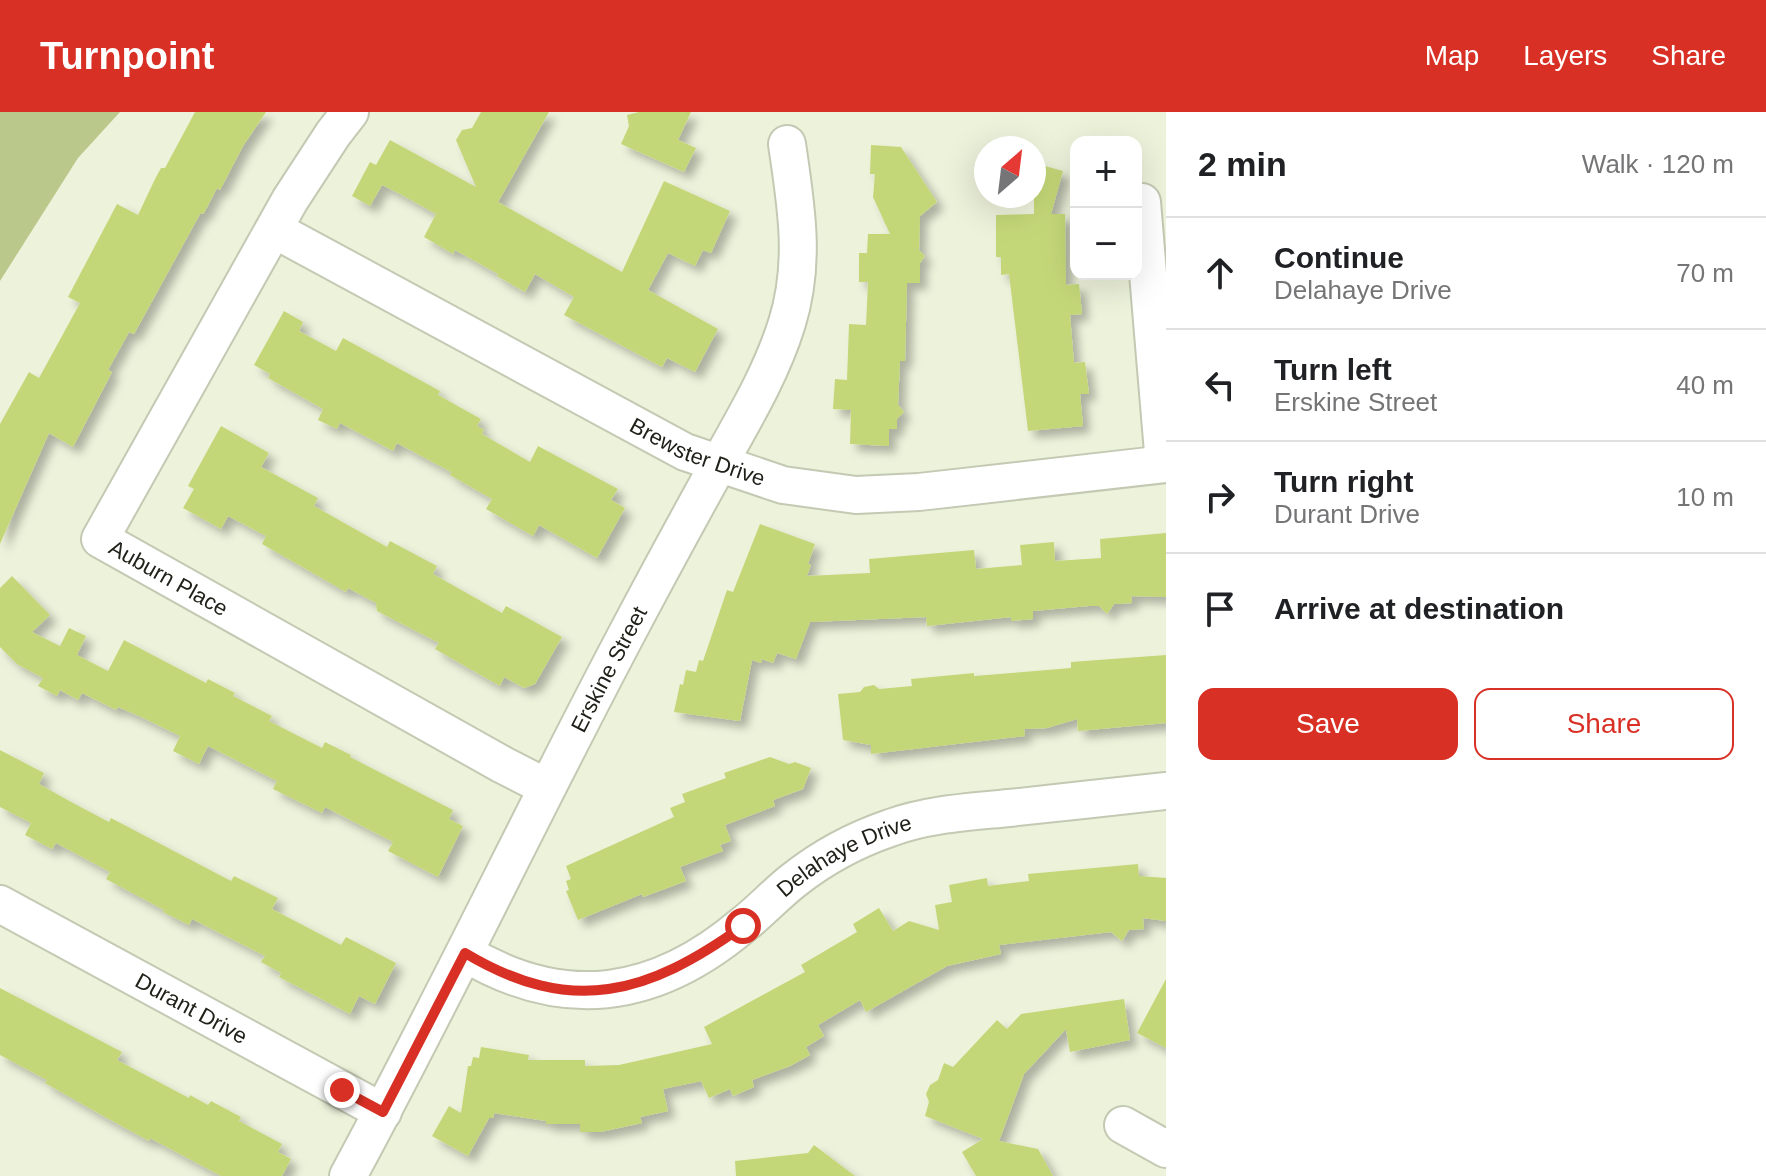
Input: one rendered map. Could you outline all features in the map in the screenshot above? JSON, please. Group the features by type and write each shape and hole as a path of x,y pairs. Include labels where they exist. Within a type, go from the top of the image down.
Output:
{"street":[{"name":"Auburn Place","path":"350,112 324,147 275,230 100,539 546,787"},
{"name":"Erskine Street","path":"348,1176 465,953 546,787 773,363 798,279 799,224 787,144"},
{"path":"1142,202 1165,464"},
{"name":"Brewster Drive","path":"275,230 671,444 718,465 783,485 856,495 919,492 1165,464"},
{"name":"Delahaye Drive","path":"465,953 489,968 555,989 587,992 620,989 661,975 701,956 743,926 794,880 826,857 855,841 892,827 933,816 1166,791"},
{"name":"Durant Drive","path":"0,904 383,1112"},
{"path":"1123,1125 1166,1149"}],"green space":[{"path":"0,112 120,112 78,158 0,281"}],"building":[{"path":"195,112 266,112 243,146 220,190 217,188 204,213 200,214 134,334 129,332 73,447 49,433 0,544 0,424 29,372 39,378 80,303 68,297 117,204 138,215 161,168 165,168"},
{"path":"481,112 549,112 498,202 622,272 664,181 730,211 711,253 703,250 695,266 668,253 648,290 718,329 695,372 667,358 662,367 564,315 574,297 535,274 525,292 455,250 453,254 424,237 436,214 400,194 382,185 370,206 352,196 370,162 376,165 390,140 476,187 456,140 462,130 472,128"},
{"path":"639,112 691,112 678,140 696,148 684,172 621,144 629,126 627,115"},
{"path":"871,145 901,147 937,202 920,216 919,250 925,256 920,263 920,283 907,283 905,361 900,361 898,405 904,412 897,419 897,429 889,429 889,446 850,444 851,410 833,409 835,379 847,380 849,324 866,325 868,282 859,282 859,253 867,253 868,234 890,234 873,197 875,174 870,174"},
{"path":"1046,166 1063,171 1051,214 1065,214 1066,285 1079,284 1082,314 1070,315 1074,363 1085,362 1089,394 1080,394 1083,426 1028,431 1009,274 1001,275 1001,257 996,257 996,215 1034,214 1034,208 1046,208"},
{"path":"284,311 303,322 299,331 336,351 343,338 440,391 438,395 481,419 477,426 484,430 482,434 530,462 538,446 618,489 611,500 625,508 597,558 539,525 533,536 486,509 492,499 450,475 451,472 397,443 393,451 340,423 337,429 318,420 323,409 268,378 270,374 254,365"},
{"path":"221,426 269,453 261,467 318,498 314,506 387,547 390,541 437,566 433,574 502,613 506,606 562,637 535,684 524,688 504,677 500,686 435,649 439,643 377,611 376,603 348,588 346,592 262,544 266,536 228,516 221,529 183,508 194,489 188,486"},
{"path":"760,524 815,544 807,576 870,573 869,559 974,550 976,569 1022,565 1020,545 1054,542 1055,561 1101,558 1100,539 1166,533 1166,597 1131,596 1132,603 1114,604 1107,614 1099,606 1088,606 1033,611 1033,619 1011,621 1011,617 927,626 926,617 810,622 796,659 777,653 773,663 762,659 761,663 752,660 740,721 674,712 686,670 696,672 699,660 703,661 727,590 733,592"},
{"path":"12,576 50,615 32,632 60,646 69,628 86,636 77,655 108,671 124,640 206,683 208,679 235,693 233,696 272,716 269,721 322,748 325,742 453,810 449,819 463,826 438,877 388,851 393,842 325,807 322,813 273,789 277,781 208,746 199,764 173,751 180,736 139,716 118,707 116,710 82,693 78,700 60,690 57,696 38,686 43,678 17,664 0,647 0,588"},
{"path":"1166,655 1166,723 1078,731 1077,719 1047,728 1024,729 1025,736 871,754 871,745 843,740 838,694 860,692 864,687 912,686 911,679 1071,668 1071,662"},
{"path":"0,750 44,773 39,784 73,803 109,822 111,818 231,881 234,876 278,898 272,909 341,945 346,937 396,963 375,1004 359,996 350,1014 279,977 281,973 261,962 265,956 192,919 189,925 163,912 106,879 110,872 56,843 52,849 25,835 31,823 0,807"},
{"path":"770,757 811,768 803,789 773,800 775,806 725,825 731,841 720,845 723,851 680,867 686,881 643,897 642,894 578,920 566,891 569,890 566,881 571,879 566,866 674,817 670,808 685,802 682,794 726,778 724,773"},
{"path":"1138,864 1139,876 1166,878 1166,921 1143,918 1144,929 1129,930 1122,941 1111,932 999,945 1001,954 947,966 866,1012 860,1000 818,1025 824,1036 806,1047 810,1055 752,1080 754,1087 733,1096 730,1089 709,1098 701,1081 663,1089 668,1111 640,1117 642,1123 600,1132 580,1132 580,1124 546,1124 546,1121 494,1113 468,1156 432,1136 449,1106 461,1113 468,1066 471,1066 473,1057 479,1058 481,1047 529,1055 528,1060 585,1060 585,1066 619,1065 712,1044 704,1027 805,972 801,965 857,932 853,924 879,908 893,931 909,921 939,930 935,905 952,902 949,885 987,878 988,886 1029,881 1028,874"},
{"path":"1166,979 1166,1048 1137,1033"},
{"path":"0,988 122,1052 117,1060 189,1098 190,1095 208,1105 211,1101 241,1117 239,1121 282,1144 278,1152 291,1159 282,1176 221,1176 105,1117 0,1055"},
{"path":"1124,999 1130,1040 1070,1052 1066,1029 1024,1074 999,1141 1038,1149 1053,1176 976,1176 962,1152 983,1139 925,1116 929,1102 926,1094 930,1085 938,1080 944,1063 953,1067 997,1020 1007,1029 1021,1014"},
{"path":"814,1145 855,1176 736,1176 735,1161 808,1153"}],"route":[{"path":"342,1090 383,1112 465,953 489,968 555,989 587,992 620,989 661,975 701,956 743,926"}]}
